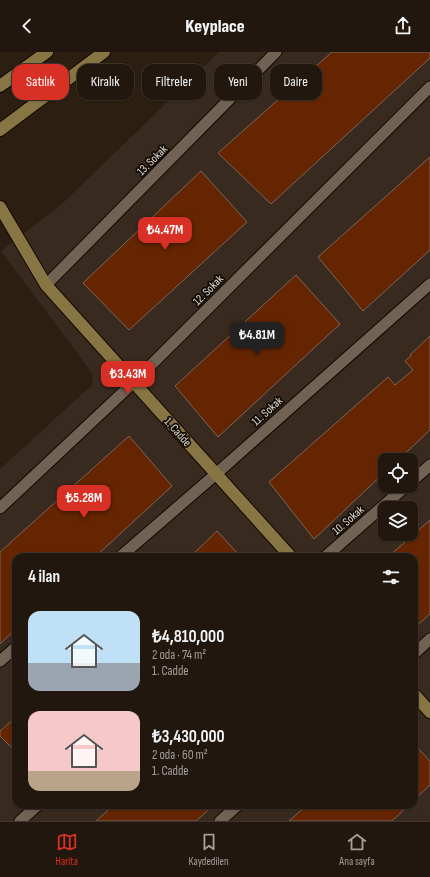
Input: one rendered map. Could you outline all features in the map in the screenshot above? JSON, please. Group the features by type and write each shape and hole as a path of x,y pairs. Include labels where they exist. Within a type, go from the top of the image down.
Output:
{"street":[{"path":"0,86 47,52"},
{"path":"0,130 104,52"},
{"name":"1. Cadde","path":"0,207 46,286 286,553"},
{"path":"418,698 430,712"}],"lane":[{"name":"13. Sokak","path":"46,286 276,52"},
{"name":"12. Sokak","path":"0,508 133,383 430,87"},
{"name":"11. Sokak","path":"125,553 430,284"},
{"path":"418,476 430,466"},
{"name":"10. Sokak","path":"330,553 398,493"},
{"path":"418,650 430,639"},
{"path":"0,661 12,650"},
{"path":"20,821 34,809"},
{"path":"220,821 234,809"}],"shaded area":[{"path":"219,52 430,52 430,821 0,821 0,469 92,385 93,374 1,251 63,203 169,100 206,100 206,65"}],"building":[{"path":"332,52 430,52 430,58 271,204 218,153 278,100 322,100 322,64 318,64"},
{"path":"430,157 430,250 363,311 318,257"},
{"path":"201,171 247,222 129,330 83,283"},
{"path":"296,275 340,324 218,437 175,386"},
{"path":"430,336 430,430 405,453 378,453 378,479 314,539 269,482 388,377 395,385 413,370 405,361 411,356 410,355"},
{"path":"129,436 172,486 99,553 12,553 12,633 0,644 0,552"},
{"path":"430,520 430,614 418,624 418,553 393,553 406,541 418,541 418,531"},
{"path":"217,531 237,553 194,553"},
{"path":"12,720 12,748 0,736 0,731"},
{"path":"418,748 430,761 430,785 418,796"},
{"path":"110,809 210,809 196,821 96,821"},
{"path":"302,809 405,809 392,821 289,821"}]}
